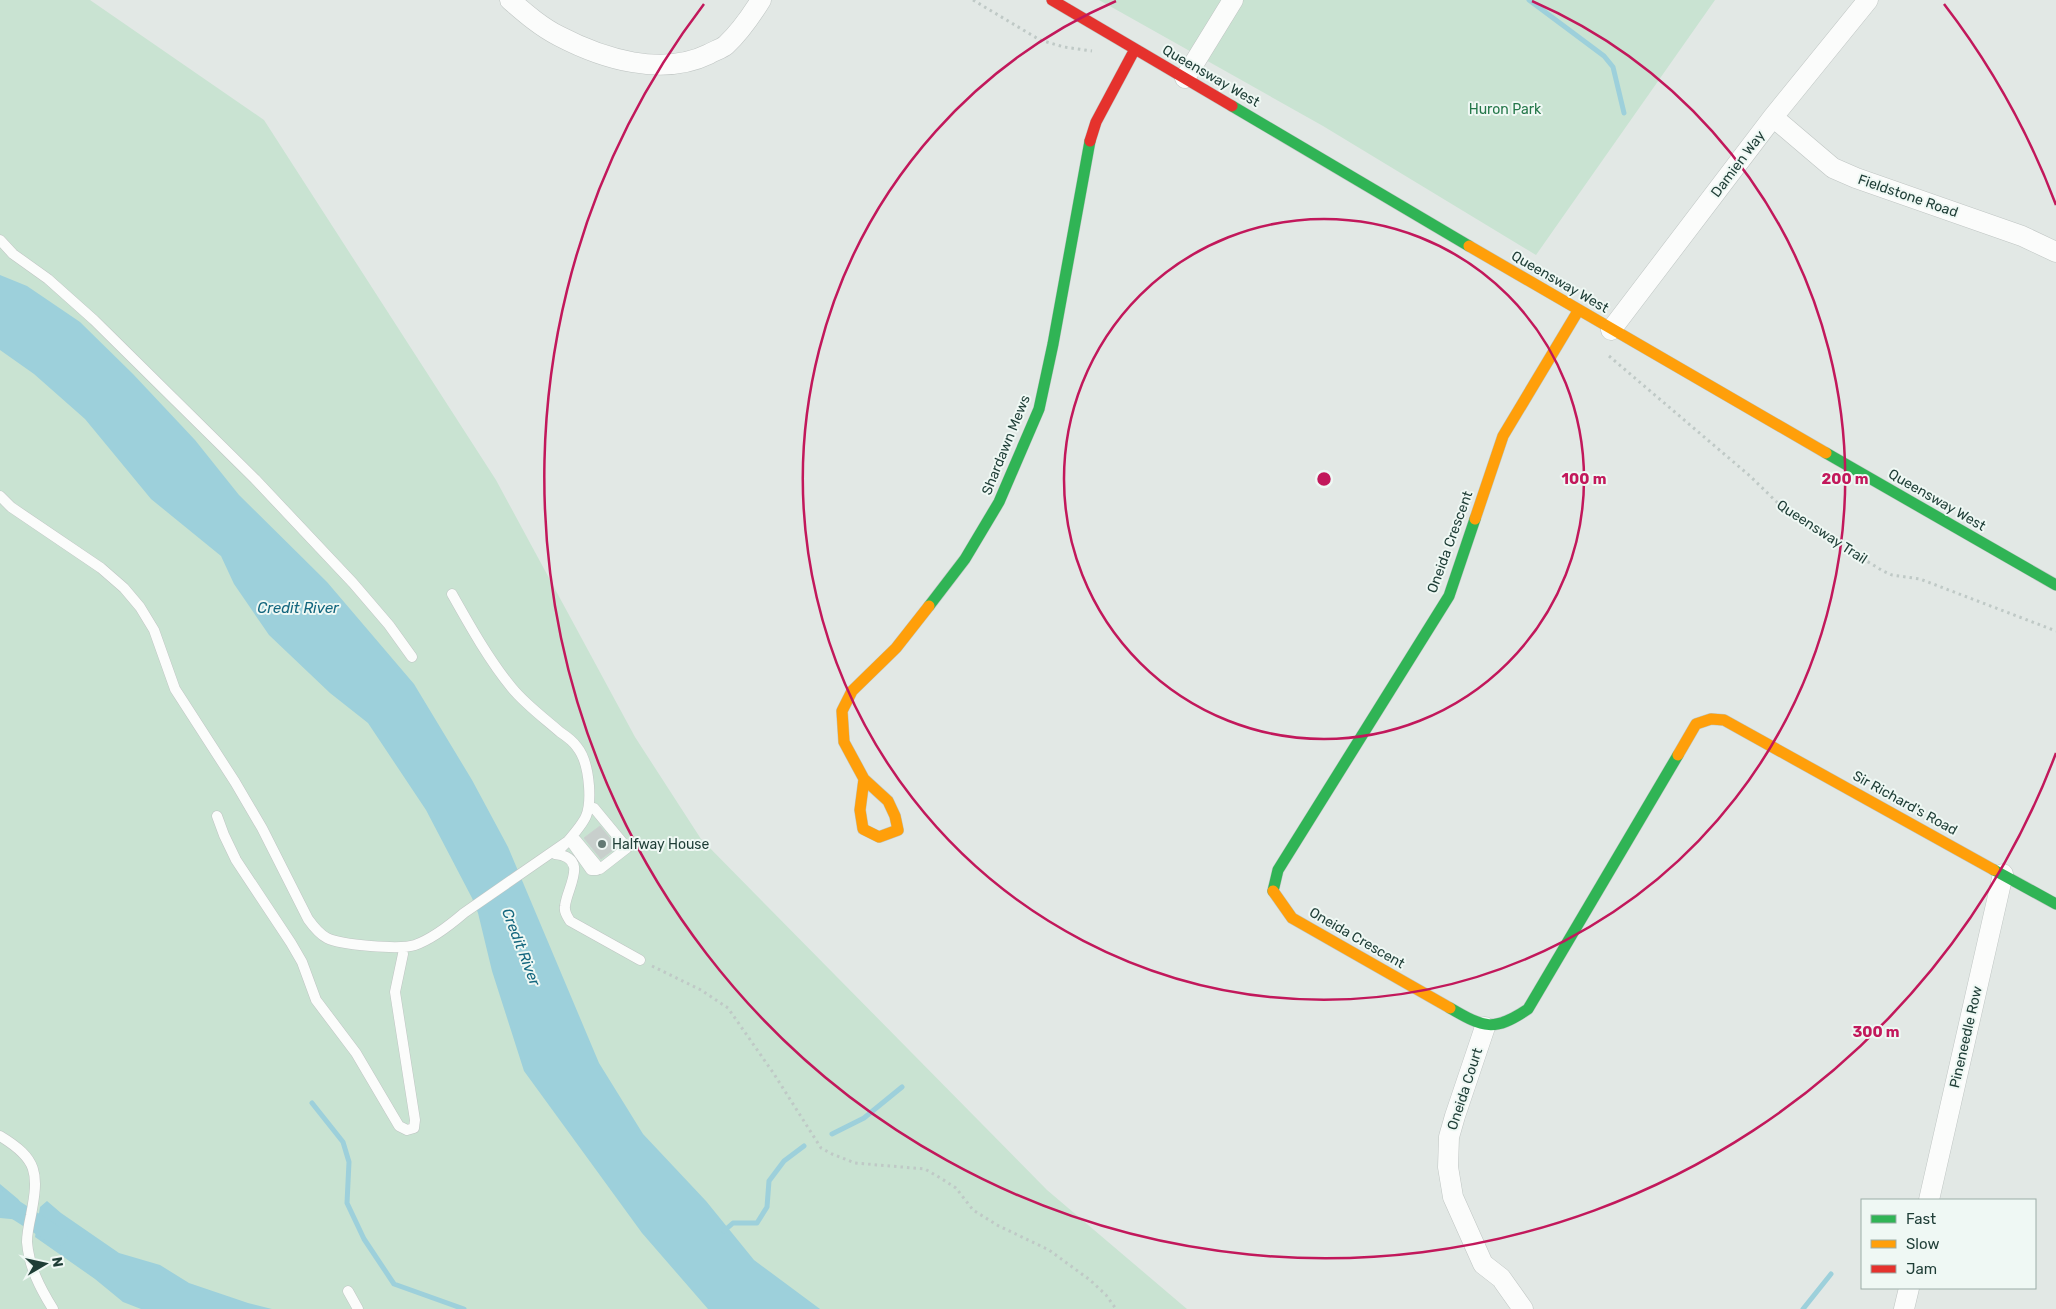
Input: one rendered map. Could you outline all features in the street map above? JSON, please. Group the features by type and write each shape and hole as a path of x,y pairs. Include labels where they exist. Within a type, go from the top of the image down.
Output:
{"street":[{"path":"510,0 528,16 557,36 588,50 624,60 664,65 695,61 724,46 750,19 761,0"},
{"name":"Queensway West","path":"1052,0 1578,311 2056,585"},
{"path":"1185,78 1233,0"},
{"name":"Damien Way","path":"1612,330 1773,117 1868,0"},
{"name":"Shardawn Mews","path":"864,779 860,810 863,829 879,836 898,830 895,816 888,801 864,779 844,742 842,711 852,691 896,648 965,559 999,502 1039,409 1053,344 1088,147 1096,122 1135,48"},
{"name":"Fieldstone Road","path":"1773,117 1833,168 1856,178 2022,236 2056,252"},
{"name":"Oneida Crescent","path":"1485,1027 1292,918 1272,889 1278,870 1449,596 1503,436 1578,311"},
{"name":"Sir Richard's Road","path":"1485,1027 1498,1026 1528,1009 1696,724 1711,719 1724,720 1739,728 2056,904"},
{"name":"Pineneedle Row","path":"1929,1199 2002,874"},
{"name":"Oneida Court","path":"1485,1027 1454,1116 1448,1167 1453,1198 1483,1264 1501,1278 1522,1309"},
{"path":"1904,1309 1909,1289"}],"lane":[{"path":"0,240 12,254 48,279 94,320 254,479 353,582 389,625 412,657"},
{"path":"0,496 11,508 101,568 124,588 140,607 154,630 176,689 236,782 262,828 308,919 316,930 326,937 340,943 403,947 416,945 451,924 568,840"},
{"path":"452,594 482,645 512,688 577,746 586,764 590,807 583,824 555,854 563,855 570,860 574,870 574,880 565,906 566,914 570,921 640,960"},
{"path":"590,807 594,808 627,848 600,869 576,840 572,844 591,870 597,870"},
{"path":"217,816 236,860 302,962 316,1000 356,1053 399,1126 407,1130 414,1128 415,1120 395,992 403,954"},
{"path":"0,1136 17,1146 27,1156 34,1171 36,1188 27,1240 30,1261 41,1290 53,1309"},
{"path":"348,1291 358,1309"}],"path":[{"path":"972,0 1040,40 1064,47 1099,52"},
{"name":"Queensway Trail","path":"1608,355 1750,476 1775,502 1803,522 1892,575 1920,579 2056,631"},
{"path":"640,960 701,990 728,1008 774,1074 821,1148 855,1163 925,1169 956,1188 973,1210 996,1225 1049,1250 1090,1280 1106,1294 1116,1309"}],"green space":[{"path":"0,0 90,0 264,120 496,480 635,737 701,839 1047,1190 1187,1309 0,1309"},
{"name":"Huron Park","path":"1099,0 1715,0 1536,255 1323,126"}],"water":[{"name":"Credit River","path":"0,275 27,286 80,322 133,374 195,440 239,495 327,582 414,684 472,780 508,847 599,1063 643,1134 706,1201 754,1260 820,1309 708,1309 642,1233 524,1071 492,971 478,913 472,898 426,810 368,723 330,693 269,635 234,584 221,556 151,499 85,419 34,374 0,350"},
{"path":"0,1184 18,1199 26,1209 21,1220 0,1218"},
{"path":"47,1201 61,1213 119,1253 160,1265 189,1283 272,1309 141,1309 123,1302 95,1279 35,1237 40,1207"}],"building":[{"name":"Halfway House","path":"600,826 617,847 601,859 584,838"}],"waterway":[{"path":"1529,0 1604,56 1613,67 1624,113"},
{"path":"832,1134 864,1118 902,1087"},
{"path":"312,1103 343,1142 349,1162 347,1203 364,1239 394,1284 464,1309"},
{"path":"724,1231 733,1223 757,1223 767,1207 769,1181 784,1161 804,1146"},
{"path":"0,1200 58,1237"},
{"path":"1803,1309 1831,1274"}],"traffic: fast":[{"path":"1232,106 1469,246"},
{"path":"929,606 965,559 999,502 1039,409 1053,344 1090,141"},
{"path":"1826,453 2056,585"},
{"path":"1273,891 1278,870 1449,596 1475,519"},
{"path":"1450,1008 1472,1020 1489,1025 1506,1021 1528,1009 1678,755"},
{"path":"1994,870 2056,904"}],"traffic: slow":[{"path":"1469,246 1826,453"},
{"path":"1475,519 1503,436 1578,311"},
{"path":"864,779 860,810 863,829 879,837 898,830 895,816 888,801 864,779 844,742 842,711 852,691 896,648 929,606"},
{"path":"1678,755 1696,724 1711,719 1724,720 1994,870"},
{"path":"1273,891 1292,918 1450,1008"}],"traffic: jam":[{"path":"1052,0 1232,106"},
{"path":"1090,141 1096,122 1135,49"}],"place":[{"name":"Halfway House","path":"602,844"}]}
